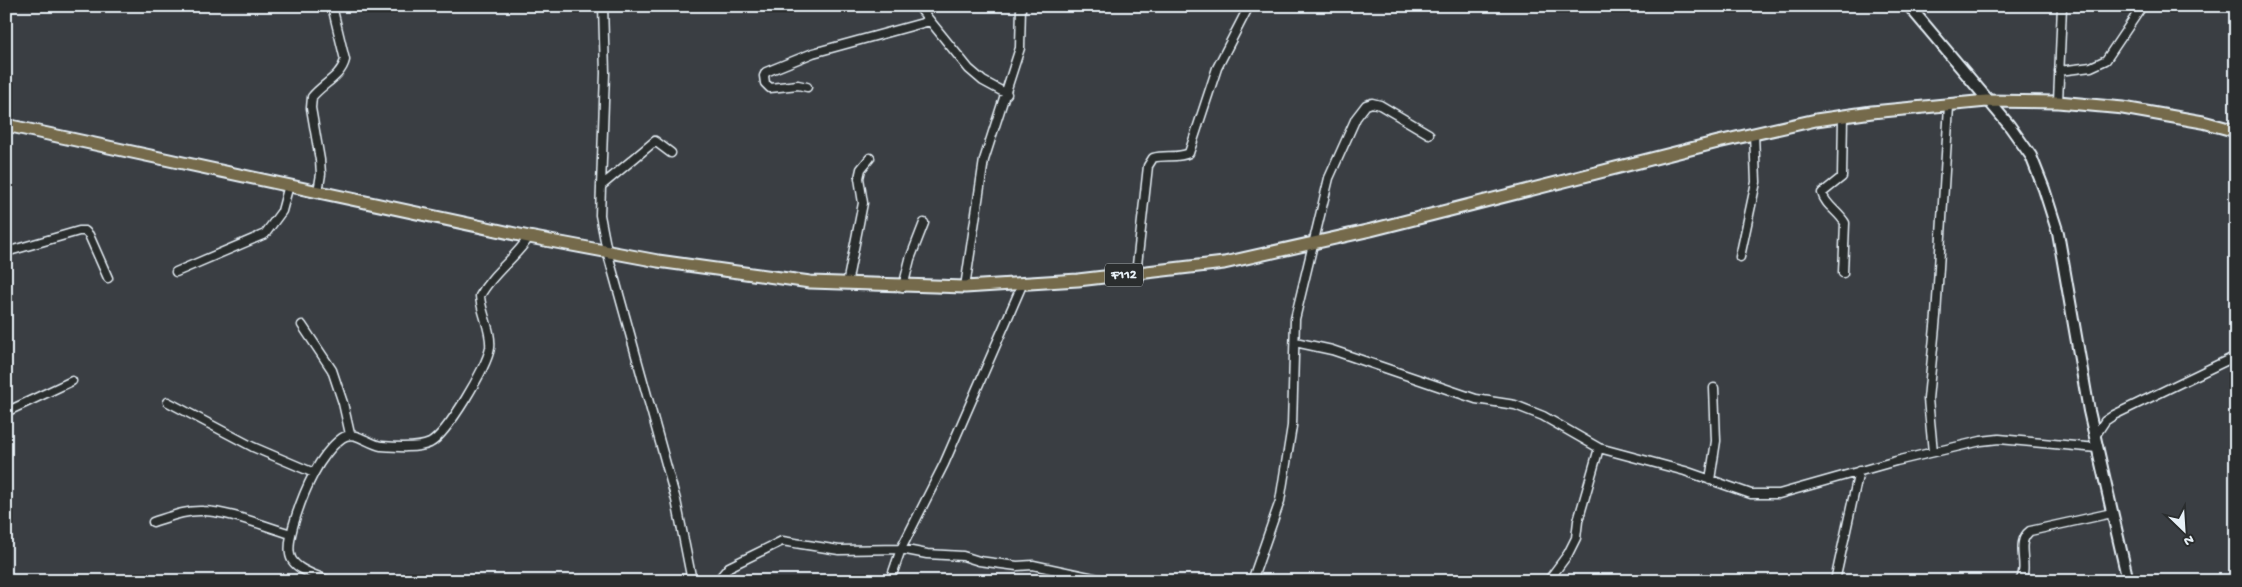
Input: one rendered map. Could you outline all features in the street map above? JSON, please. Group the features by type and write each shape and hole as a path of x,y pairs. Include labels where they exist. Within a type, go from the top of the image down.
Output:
{"main road":[{"path":"1909,6 2009,126 2031,156 2044,190 2058,233 2097,448 2128,581"},
{"name":"F112","path":"6,125 529,237 732,272 847,284 903,287 1022,285 1136,274 1224,262 1312,244 1754,134 1843,116 1987,101 2058,102 2123,108 2203,122 2236,131"}],"street":[{"path":"318,192 321,174 311,108 312,97 335,77 344,67 346,60 332,6"},
{"path":"603,6 605,73 600,215 607,251 676,500 692,581"},
{"path":"918,6 969,69 983,81 1007,94"},
{"path":"965,287 984,160 990,137 1007,94 1020,48 1021,6"},
{"path":"1136,274 1148,166 1153,158 1160,155 1180,157 1189,153 1217,68 1249,6"},
{"path":"2058,102 2062,6"},
{"path":"2059,71 2090,67 2106,60 2144,6"},
{"path":"807,87 798,85 770,88 764,83 764,76 766,72 813,53 930,21"},
{"path":"1252,581 1280,501 1292,426 1296,320 1312,244 1329,178 1356,118 1366,105 1372,103 1380,105 1429,134"},
{"path":"1932,452 1928,399 1936,316 1949,106"},
{"path":"1842,273 1845,223 1842,216 1824,198 1822,193 1842,177 1843,116"},
{"path":"1740,257 1756,182 1754,134"},
{"path":"601,186 655,141 671,153"},
{"path":"847,284 862,204 859,178 861,169 870,158"},
{"path":"176,272 265,234 282,211 289,186"},
{"path":"903,287 910,259 924,223"},
{"path":"6,252 54,237 85,231 108,278"},
{"path":"328,581 297,566 291,558 291,534 314,473 333,446 343,437 350,434 376,444 402,446 425,445 432,442 443,432 485,363 490,346 480,296 485,286 521,249 529,237"},
{"path":"890,581 901,548 944,464 1022,285"},
{"path":"302,325 332,370 343,402 350,434"},
{"path":"1296,342 1332,350 1476,399 1515,405 1543,416 1599,448 1710,480 1751,494 1771,495 1932,452 1999,439 2097,448"},
{"path":"2095,436 2105,421 2236,356"},
{"path":"6,412 72,381"},
{"path":"1710,480 1716,441 1714,388"},
{"path":"168,402 245,443 314,473"},
{"path":"1548,581 1568,554 1576,538 1580,513 1599,448"},
{"path":"1835,581 1860,471"},
{"path":"153,522 180,514 202,511 222,514 291,534"},
{"path":"2020,581 2023,571 2022,542 2024,535 2030,531 2112,513"},
{"path":"717,581 729,567 782,542 839,550 901,548 914,553 963,556 979,561 1017,566 1033,565 1108,581"}]}
